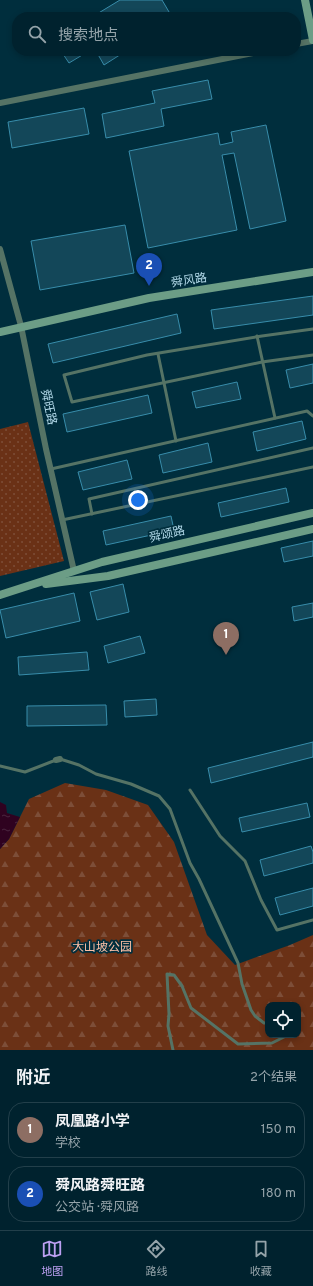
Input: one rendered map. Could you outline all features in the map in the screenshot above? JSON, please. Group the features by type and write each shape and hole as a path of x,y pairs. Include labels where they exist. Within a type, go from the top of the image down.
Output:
{"main road":[{"path":"305,0 313,41"},
{"name":"舜风路","path":"0,332 149,298 313,272"},
{"name":"舜颂路","path":"0,595 102,562 313,513"},
{"name":"舜颂路","path":"29,586 108,576 313,529"}],"street":[{"path":"301,43 313,41"},
{"path":"0,103 238,56"},
{"name":"舜旺路","path":"0,249 21,326 74,571"}],"lane":[{"path":"313,329 257,336 158,354 64,375 72,402 262,362 313,354"},
{"path":"257,336 275,418"},
{"path":"158,354 176,440"},
{"path":"51,469 307,411 313,416"},
{"path":"92,514 89,499 313,448"},
{"path":"62,520 313,467"},
{"path":"0,766 25,772 58,760 79,765 96,774 131,784 159,796 170,809 190,863 199,878 238,964 242,984 251,1010 255,1016 265,1023"},
{"path":"190,790 220,836 245,861 261,900 277,930 313,920"},
{"path":"173,1050 168,1026 169,1014 167,974 174,975 182,986 191,1008 238,1044 272,1043 282,1038"}],"green space":[{"path":"28,422 64,561 0,576 0,429"},
{"name":"大山坡公园","path":"65,783 106,790 148,805 174,842 207,935 235,965 313,935 313,1050 0,1050 0,849 9,839 29,799"}],"water":[{"path":"0,802 6,805 7,813 20,817 9,839 0,849"}],"building":[{"path":"120,0 162,0 169,12 100,12"},
{"path":"64,56 81,56 69,63"},
{"path":"99,56 118,56 104,65"},
{"path":"208,80 212,99 161,109 164,126 106,138 102,114 155,103 152,91"},
{"path":"84,108 89,134 12,148 8,122"},
{"path":"266,125 286,221 250,229 234,153 222,155 237,230 148,248 129,151 218,133 220,145 233,142 231,132"},
{"path":"125,225 134,273 40,290 31,241"},
{"path":"313,296 313,315 214,329 211,310"},
{"path":"177,314 181,333 53,363 48,344"},
{"path":"313,364 313,383 290,388 286,370"},
{"path":"237,382 241,399 196,408 192,392"},
{"path":"148,395 152,413 67,432 63,414"},
{"path":"302,421 306,439 257,451 253,432"},
{"path":"208,443 212,462 163,473 159,455"},
{"path":"127,460 132,479 83,490 78,472"},
{"path":"286,488 289,502 221,517 218,503"},
{"path":"171,516 174,530 106,545 103,531"},
{"path":"313,541 313,556 284,562 281,548"},
{"path":"123,584 129,612 97,620 90,592"},
{"path":"74,593 80,621 6,638 0,610"},
{"path":"313,603 313,617 294,621 292,607"},
{"path":"140,636 145,653 108,663 104,646"},
{"path":"87,652 89,670 19,675 18,657"},
{"path":"156,699 157,715 125,717 124,701"},
{"path":"106,705 107,725 27,726 27,706"},
{"path":"313,742 313,757 211,783 208,768"},
{"path":"307,803 310,817 242,832 239,818"},
{"path":"311,846 313,852 313,863 264,876 260,860"},
{"path":"313,888 313,906 280,915 275,898"}],"place":[{"name":"舜风路舜旺路","path":"149,286"},
{"name":"凤凰路小学","path":"226,655"}]}
